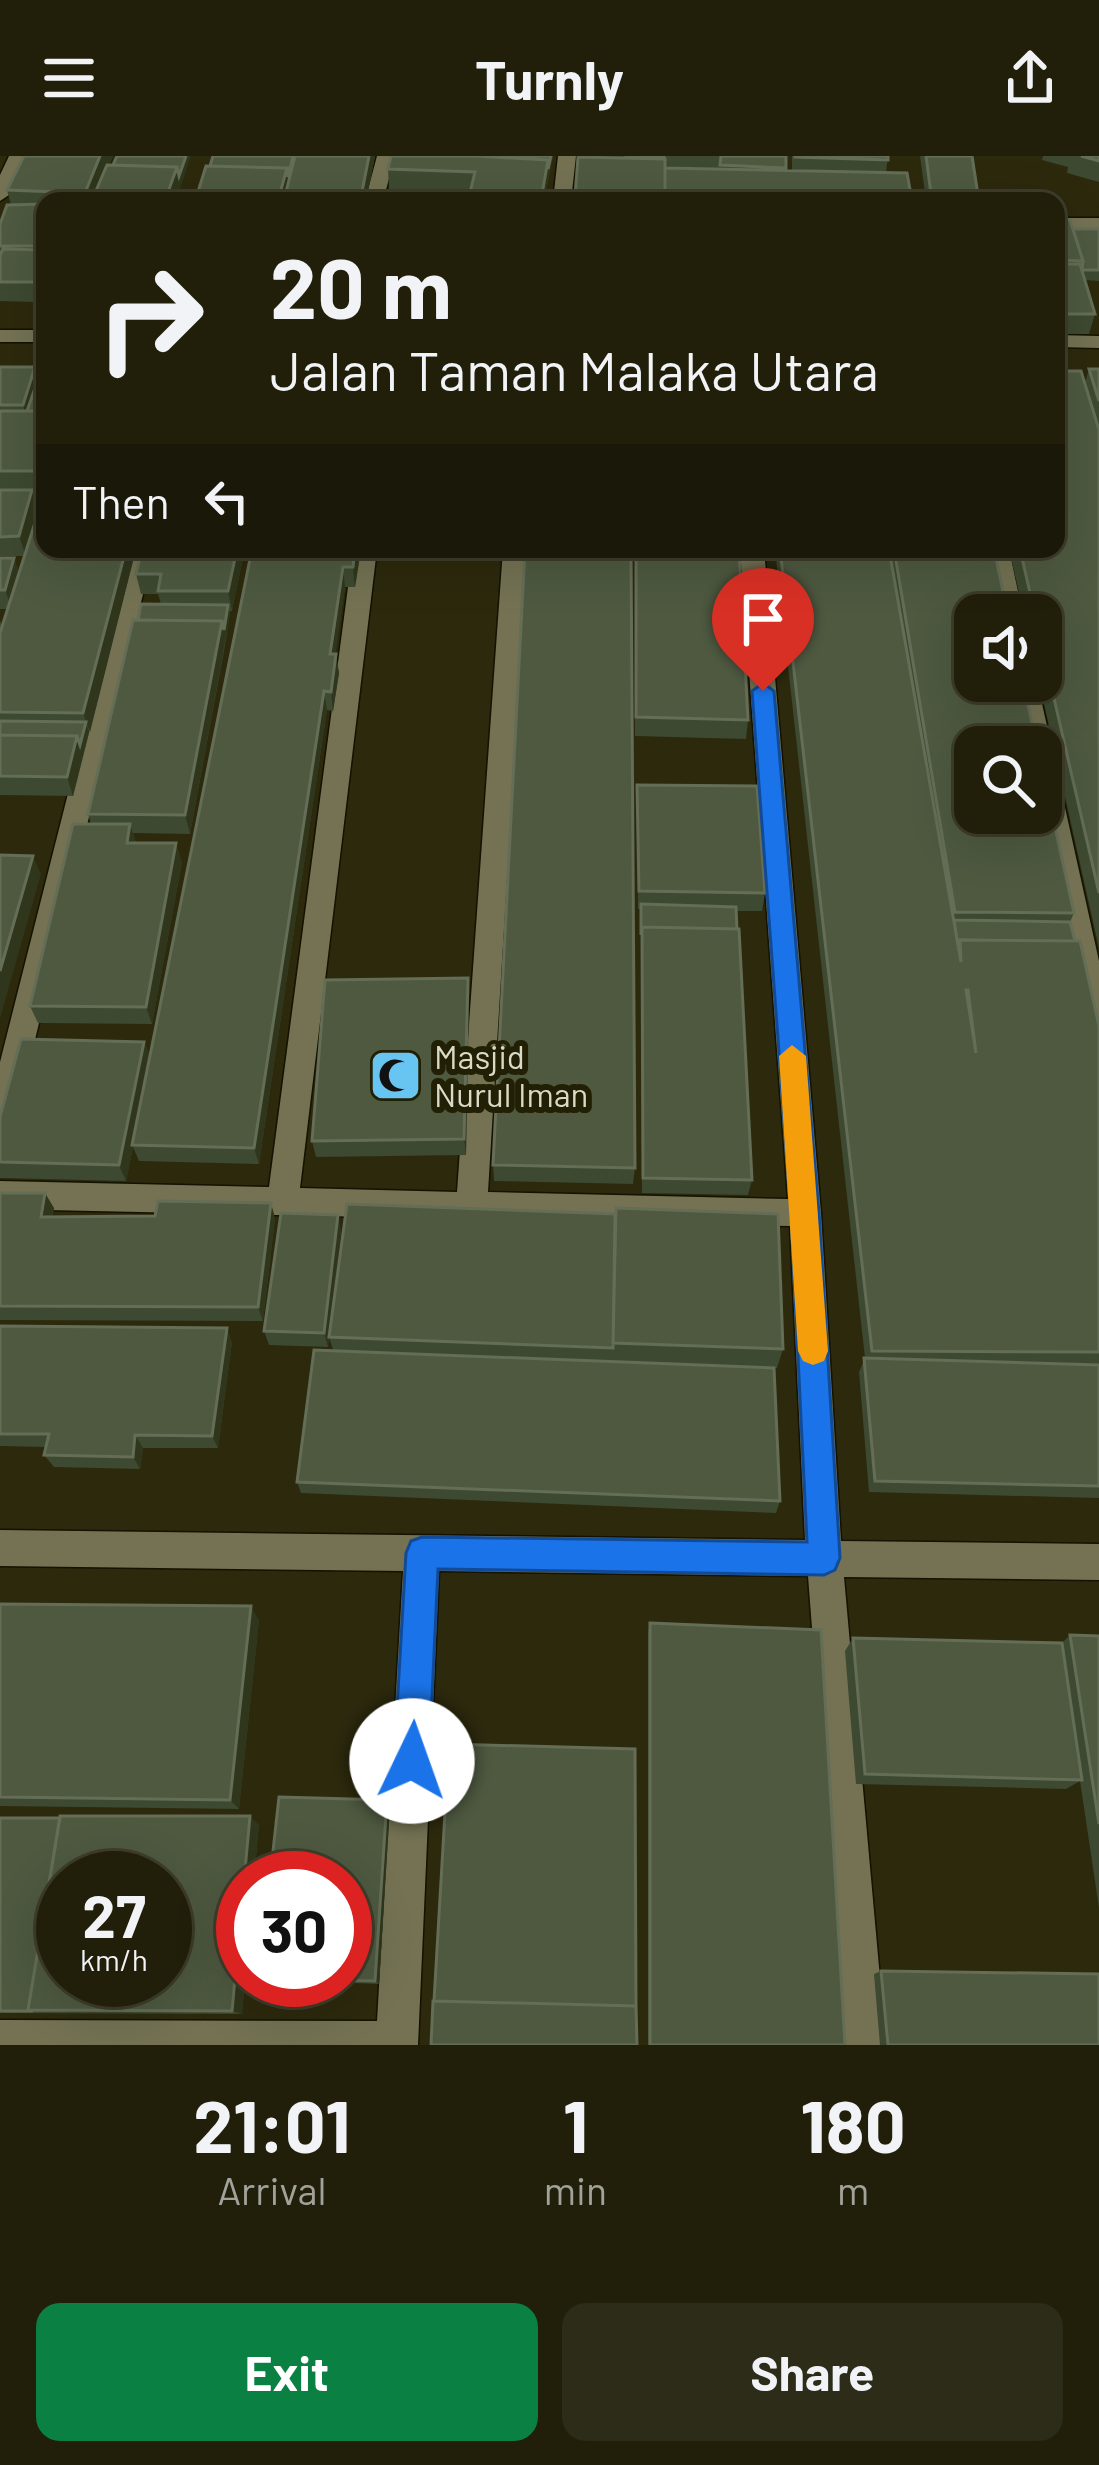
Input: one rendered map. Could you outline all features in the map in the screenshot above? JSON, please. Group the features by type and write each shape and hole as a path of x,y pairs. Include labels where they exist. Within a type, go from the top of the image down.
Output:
{"street":[{"path":"0,195 18,156"},
{"path":"376,192 386,156"},
{"path":"563,192 567,156"},
{"path":"1065,224 1099,224"},
{"path":"0,336 36,336"},
{"path":"1065,341 1099,342"},
{"path":"0,499 36,500"},
{"path":"0,1122 140,558"},
{"path":"283,1202 364,558"},
{"path":"472,1206 514,558"},
{"path":"753,558 805,1213 824,1558 866,2045"},
{"path":"999,558 1007,594"},
{"path":"1058,834 1099,1027"},
{"path":"0,1195 805,1213"},
{"path":"0,1548 1099,1562"},
{"path":"0,2041 397,2044 422,1553"}],"building":[{"path":"24,156 100,156 85,192 7,190"},
{"path":"117,156 186,156 179,176 177,167 113,165"},
{"path":"213,156 293,156 288,177 287,168 210,166"},
{"path":"295,156 369,156 362,192 286,192"},
{"path":"391,156 548,160 542,192 470,192 475,172 388,169"},
{"path":"481,156 551,156 548,169 548,160"},
{"path":"664,156 664,159 626,158"},
{"path":"721,156 786,156 786,168 720,165"},
{"path":"888,156 888,160 795,157"},
{"path":"926,156 972,156 978,192 931,192"},
{"path":"578,157 665,159 665,192 575,192"},
{"path":"107,165 177,167 168,192 95,192"},
{"path":"206,166 287,168 280,192 198,192"},
{"path":"665,168 907,173 910,192 665,192"},
{"path":"36,204 36,246 0,246 0,224 7,205"},
{"path":"1065,220 1070,220 1083,261 1065,260"},
{"path":"1073,229 1099,229 1099,270 1082,270"},
{"path":"3,249 36,250 36,282 0,282"},
{"path":"1065,264 1080,264 1095,314 1065,314"},
{"path":"0,367 35,367 23,405 0,405"},
{"path":"1089,369 1099,369 1099,401"},
{"path":"1065,371 1081,371 1099,430 1099,893 1055,702 1062,702 1062,594 1030,594 1022,558 1065,558"},
{"path":"35,388 36,388 36,411 27,411"},
{"path":"0,411 36,411 36,471 0,471"},
{"path":"0,490 32,490 19,536 0,537"},
{"path":"36,519 36,558 124,558 83,713 0,712 0,633"},
{"path":"0,558 14,558 5,590 0,590"},
{"path":"140,558 235,558 228,591 158,591 161,574 136,574"},
{"path":"250,558 354,558 353,567 343,567 330,654 336,654 331,692 324,691 254,1148 132,1145"},
{"path":"525,558 631,558 635,1168 493,1165"},
{"path":"636,558 739,558 748,720 636,717"},
{"path":"781,558 891,558 961,962 960,940 1080,941 1099,1026 1099,1352 872,1351"},
{"path":"896,558 996,558 1004,594 954,594 954,702 1027,702 1033,726 954,726 954,834 1057,834 1074,913 955,912"},
{"path":"141,604 228,605 224,630 222,621 138,620"},
{"path":"133,620 222,621 185,815 88,814"},
{"path":"0,721 86,722 80,745 77,736 0,735"},
{"path":"0,735 77,736 67,777 0,776"},
{"path":"637,785 757,786 765,893 639,891"},
{"path":"73,824 130,824 127,843 176,843 146,1007 30,1006"},
{"path":"0,855 33,856 0,971"},
{"path":"641,904 736,907 737,929 642,927 641,935"},
{"path":"954,920 1070,922 1075,941 960,940 958,946"},
{"path":"642,927 739,929 752,1180 643,1178"},
{"name":"Masjid Nurul Iman","path":"468,978 464,1139 312,1141 325,980"},
{"path":"21,1039 144,1042 119,1165 0,1162 0,1117"},
{"path":"0,1193 45,1193 41,1217 155,1216 158,1201 271,1203 258,1307 0,1306"},
{"path":"347,1204 615,1214 613,1348 329,1337"},
{"path":"616,1208 778,1214 783,1349 613,1343"},
{"path":"281,1213 338,1215 324,1333 264,1331"},
{"path":"0,1326 227,1328 212,1436 135,1435 133,1457 44,1455 49,1434 0,1434"},
{"path":"314,1350 774,1368 780,1501 297,1482"},
{"path":"864,1358 1099,1365 1099,1486 875,1481"},
{"path":"0,1604 251,1606 230,1800 0,1797"},
{"path":"650,1623 821,1630 845,2045 650,2045"},
{"path":"1070,1635 1099,1636 1099,1824"},
{"path":"853,1638 1062,1643 1082,1780 865,1774"},
{"path":"449,1744 635,1749 636,2006 434,2001"},
{"path":"279,1797 387,1800 375,1981 372,1851 273,1851"},
{"path":"60,1816 250,1816 247,1851 216,1851 216,2007 232,2007 232,2011 28,2010 36,1962 36,2007 192,2007 192,1851 54,1851"},
{"path":"0,1818 60,1818 54,1851 36,1851 36,1962 28,2010 33,2011 0,2011"},
{"path":"881,1971 1099,1974 1099,2045 888,2045"},
{"path":"433,2001 636,2006 637,2045 431,2045"}],"slow traffic":[{"path":"792,1056 813,1351"}],"place":[{"name":"Masjid Nurul Iman","path":"395,1076"}],"route":[{"path":"412,1761 422,1553 824,1558 805,1213 763,691"}]}
